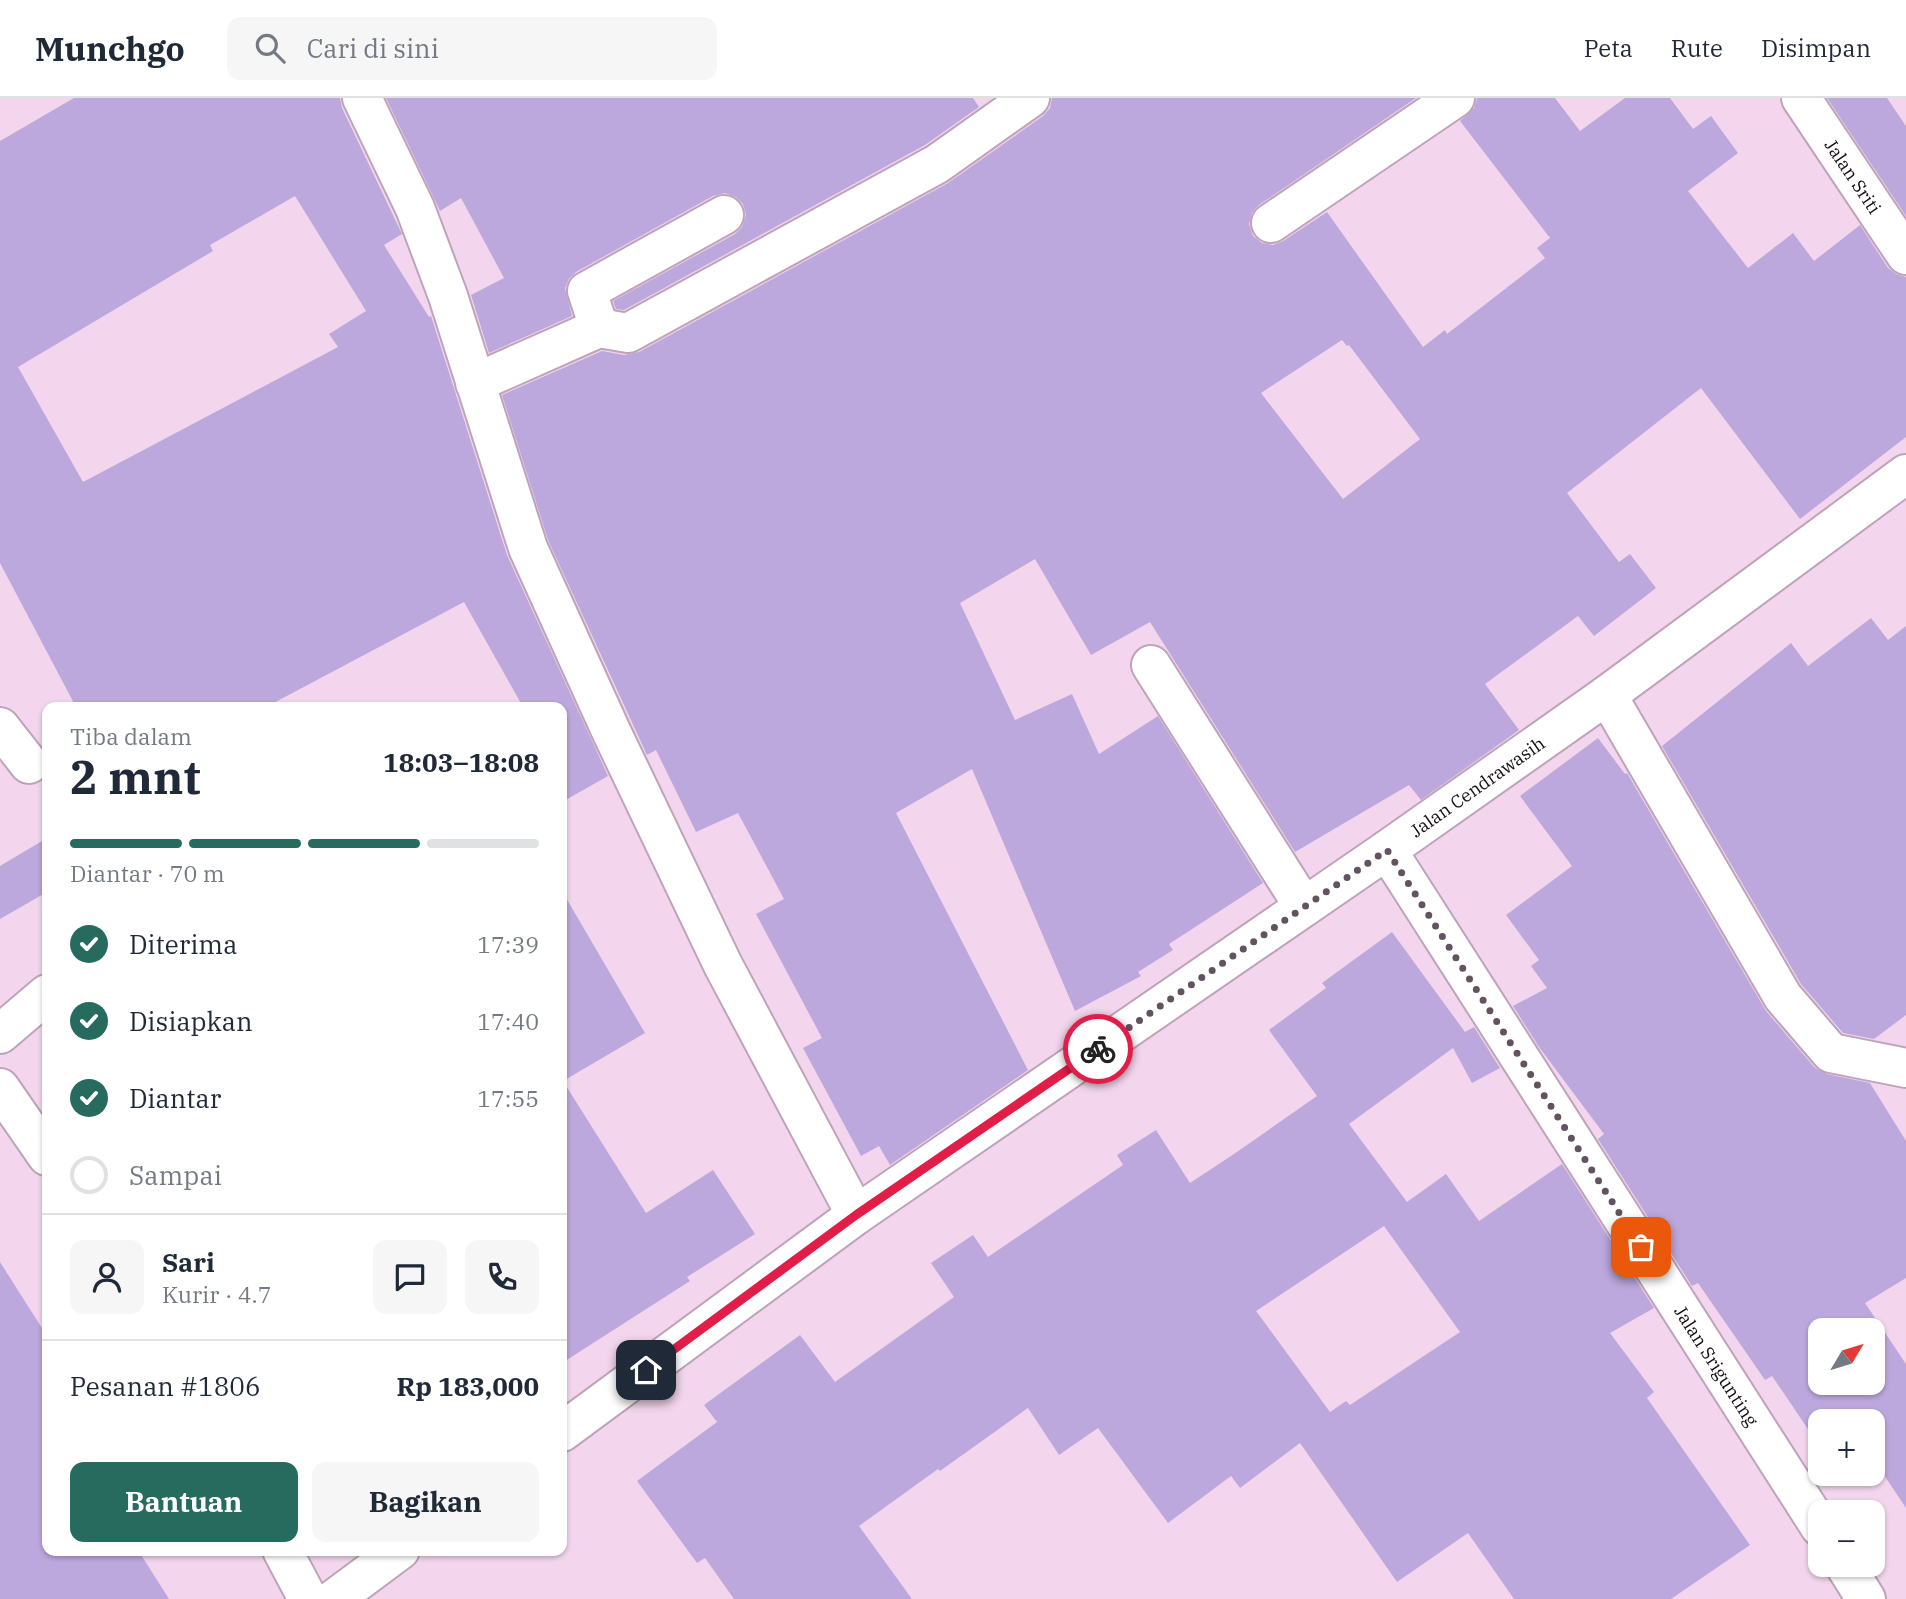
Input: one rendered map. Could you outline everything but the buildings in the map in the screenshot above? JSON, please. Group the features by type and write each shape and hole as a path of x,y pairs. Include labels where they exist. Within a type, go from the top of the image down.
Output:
{"main road":[{"path":"362,98 415,208 448,296 528,548 611,731 723,965 856,1215"},
{"path":"475,383 599,328 628,333 640,327 937,164 1030,98"},
{"path":"1271,223 1455,98"},
{"name":"Jalan Sriti","path":"1801,98 1906,255"},
{"path":"599,328 587,290 724,215"},
{"name":"Jalan Cendrawasih","path":"567,1428 856,1215 1387,850 1607,695 1906,474"},
{"path":"1151,665 1304,907"},
{"path":"1607,695 1783,997 1831,1053 1906,1068"},
{"path":"0,727 29,764"},
{"name":"Jalan Srigunting","path":"1387,850 1808,1508"},
{"path":"0,1034 42,998"},
{"path":"0,1088 42,1149"},
{"path":"285,1556 308,1599"},
{"path":"334,1599 392,1556"},
{"path":"1852,1577 1866,1599"}],"way so far":[{"path":"1098,1049 1387,850 1641,1247"}],"route":[{"path":"646,1370 856,1215 1098,1049"}]}
